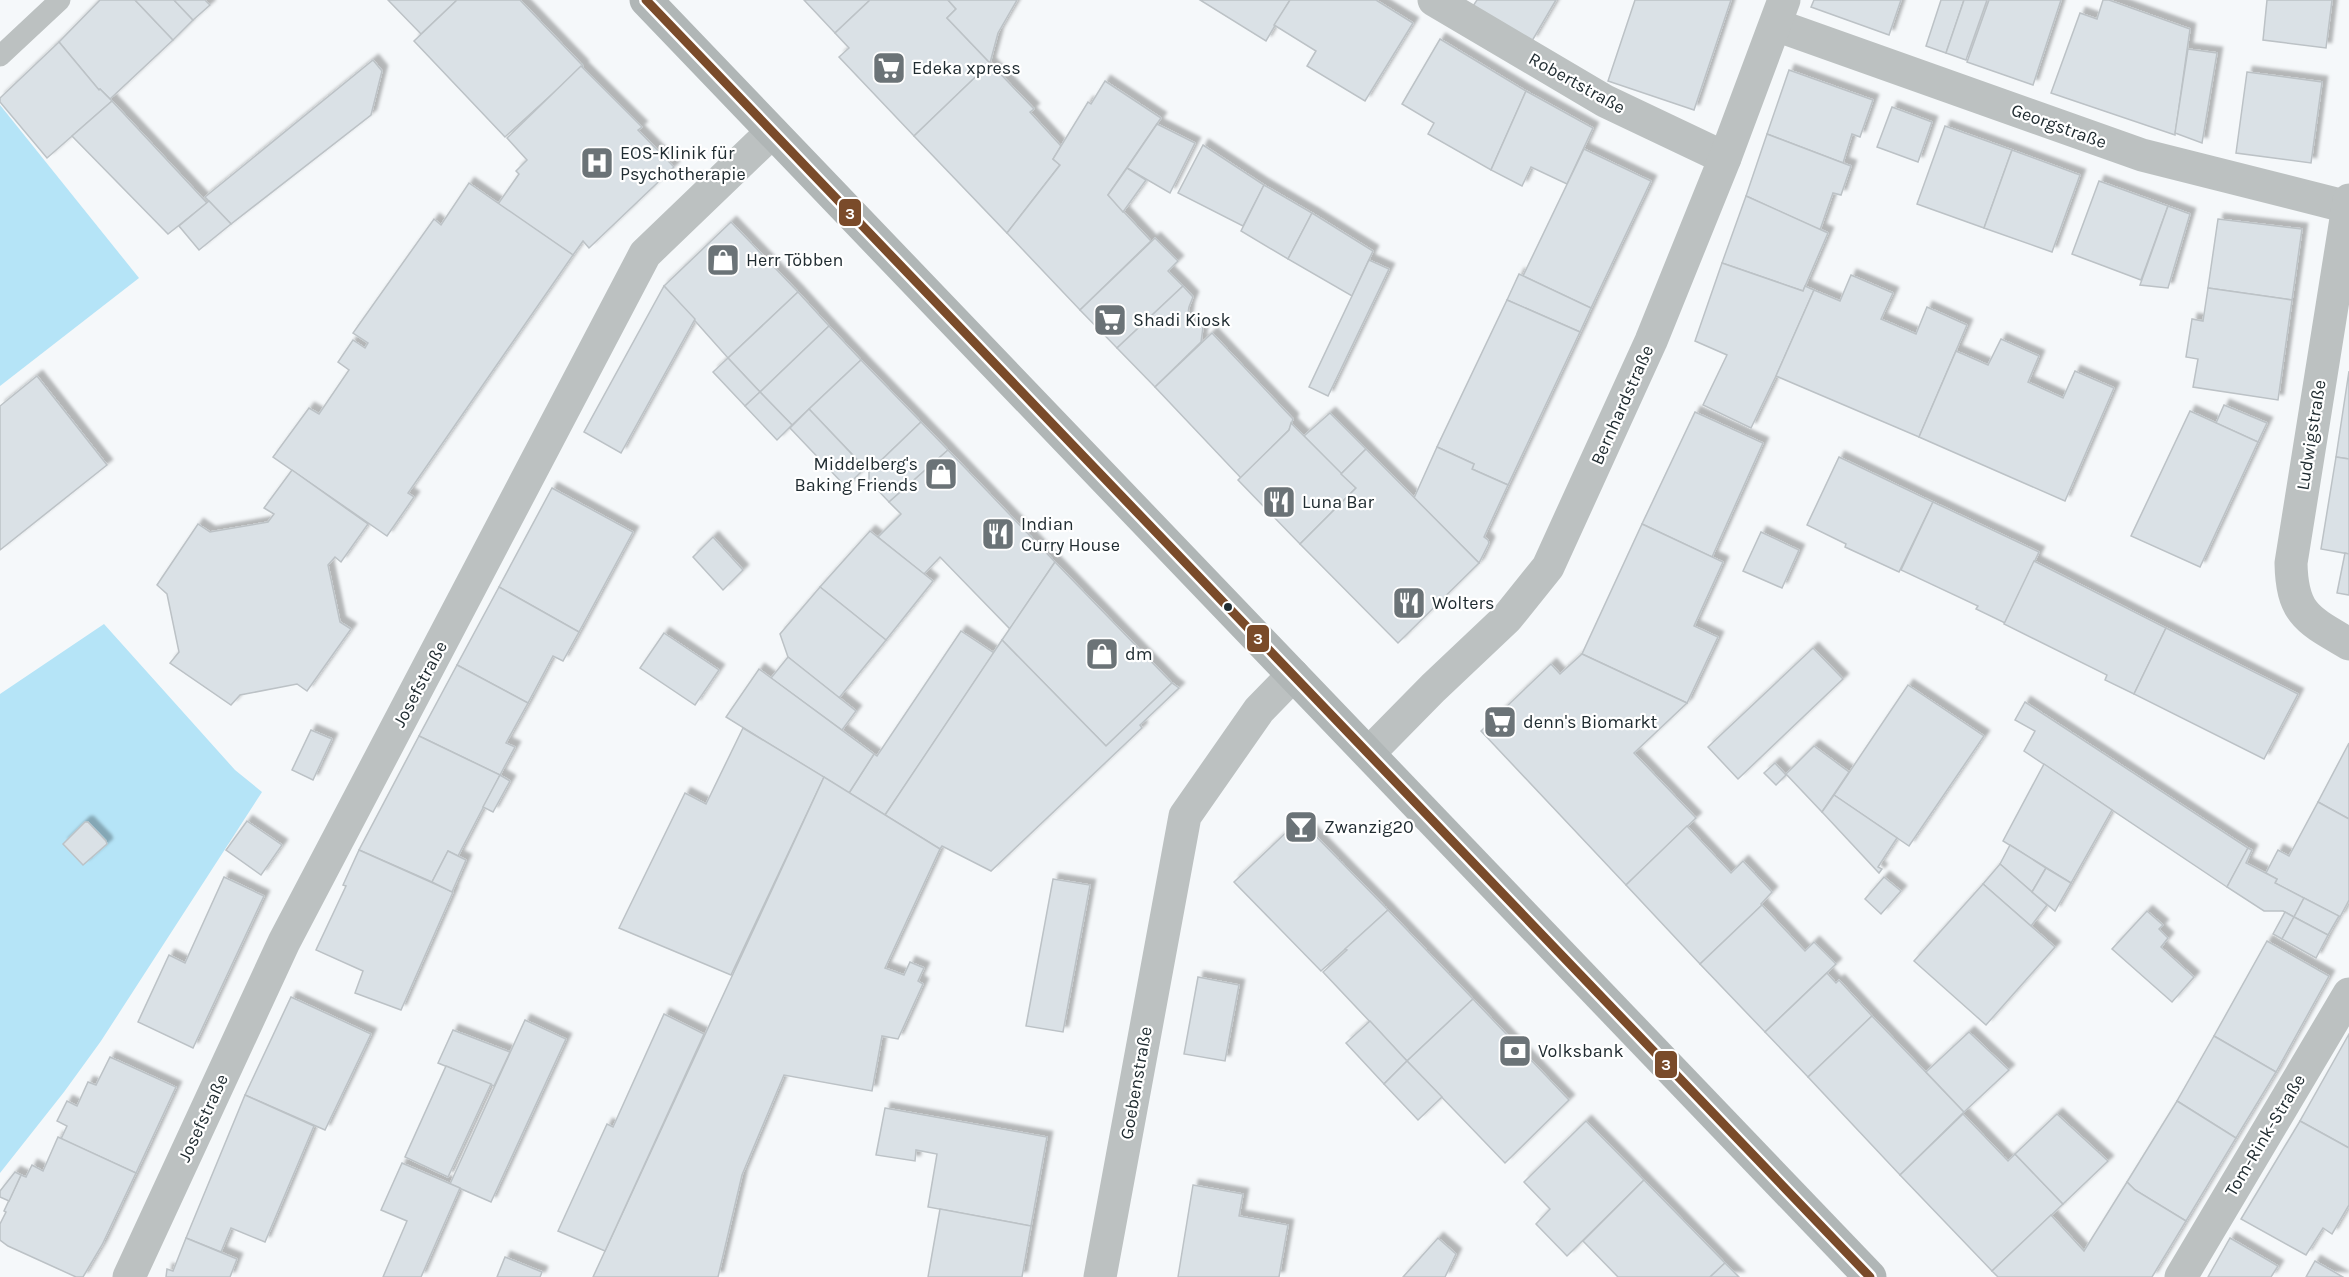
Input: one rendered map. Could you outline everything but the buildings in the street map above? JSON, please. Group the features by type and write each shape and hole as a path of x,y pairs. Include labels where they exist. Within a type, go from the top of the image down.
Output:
{"main road":[{"path":"646,0 1870,1277"}],"street":[{"name":"Robertstraße","path":"1434,0 1605,101 1725,158"},
{"name":"Bernhardstraße","path":"1369,753 1507,618 1548,567 1651,340 1725,158 1780,12"},
{"name":"Georgstraße","path":"1780,12 2142,155 2348,207"},
{"name":"Josefstraße","path":"129,1277 285,942 645,254 772,132"},
{"name":"Ludwigstraße","path":"2349,200 2291,563 2291,583 2299,608 2313,622 2349,644"},
{"name":"Goebenstraße","path":"1100,1277 1185,816 1259,710 1293,675"},
{"name":"Tom-Rink-Straße","path":"2181,1277 2349,994"}],"lane":[{"path":"0,56 60,0"}],"shaded area":[{"path":"0,105 139,278 0,386"},
{"path":"104,624 235,770 262,792 101,1041 0,1173 0,694"}],"transit line":[{"name":"3","path":"646,0 1870,1277"}],"place":[{"name":"Edeka xpress","path":"889,68"},
{"name":"EOS-Klinik für Psychotherapie","path":"597,163"},
{"name":"Herr Többen","path":"723,260"},
{"name":"Shadi Kiosk","path":"1110,320"},
{"name":"Middelberg's Baking Friends","path":"941,474"},
{"name":"Luna Bar","path":"1279,502"},
{"name":"Indian Curry House","path":"998,534"},
{"name":"Wolters","path":"1409,603"},
{"name":"dm","path":"1102,654"},
{"name":"denn's Biomarkt","path":"1500,722"},
{"name":"Zwanzig20","path":"1301,827"},
{"name":"Volksbank","path":"1515,1051"}]}
